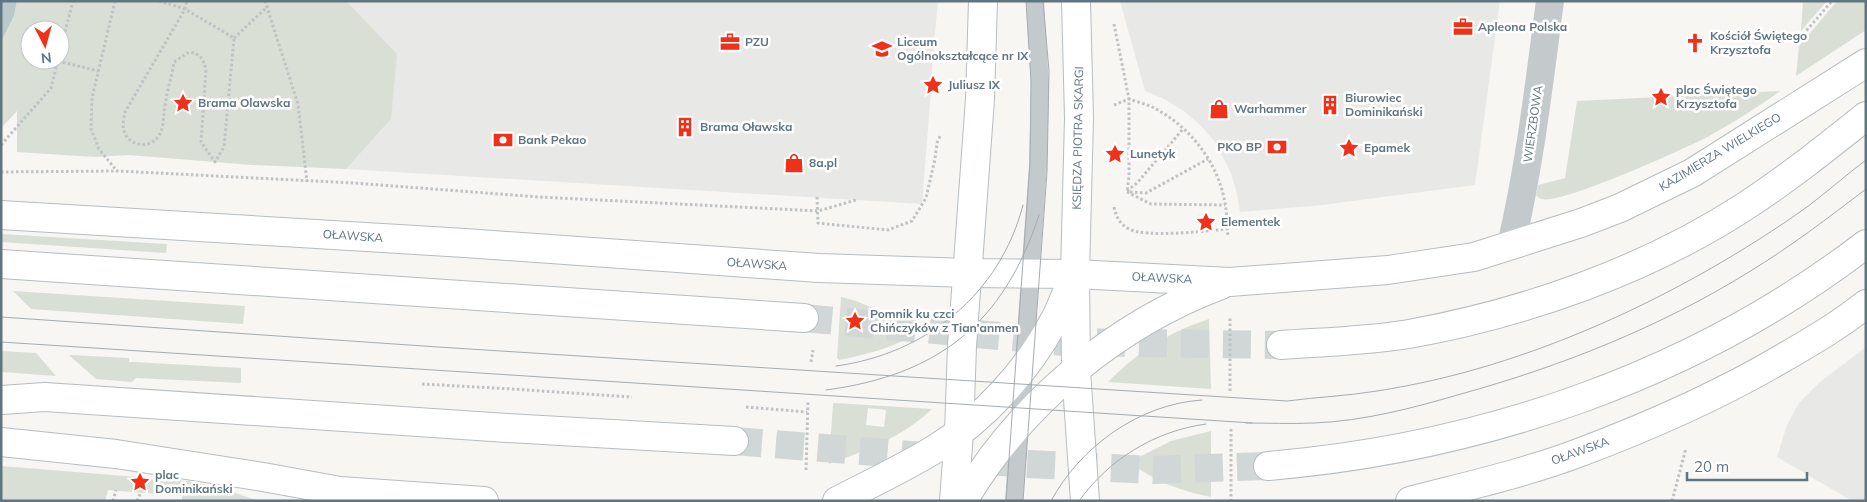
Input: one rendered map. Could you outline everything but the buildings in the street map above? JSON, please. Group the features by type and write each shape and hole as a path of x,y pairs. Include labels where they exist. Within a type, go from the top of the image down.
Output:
{"street":[{"path":"954,501 962,346 980,99 983,1"},
{"name":"KSIĘDZA PIOTRA SKARGI","path":"1076,1 1079,118 1075,274 1076,370 1085,501"},
{"name":"WIERZBOWA","path":"1511,245 1527,163 1550,1"},
{"name":"KAZIMIERZA WIELKIEGO","path":"1511,245 1581,223 1620,208 1692,173 1866,63"},
{"path":"1281,345 1334,342 1408,334 1516,309 1578,288 1676,245 1743,208 1798,170 1866,116"},
{"name":"OŁAWSKA","path":"1,215 465,243 806,267 968,274 1075,274 1230,282 1388,270 1474,257 1511,245"},
{"path":"1268,466 1334,460 1427,444 1521,419 1596,392 1639,376 1767,311 1798,292 1866,244"},
{"path":"1,264 804,318"},
{"path":"837,501 934,450 959,432 1003,393 1024,368 1054,321 1075,274"},
{"path":"963,501 995,453 1020,424 1043,399 1076,370 1104,348 1154,316 1184,300 1230,282"},
{"name":"OŁAWSKA","path":"1410,501 1493,480 1580,452 1743,382 1825,333 1866,304"},
{"path":"1,400 45,397 734,441"},
{"path":"1,442 116,454 263,476 340,491 484,501"}],"lane":[{"path":"1014,501 1032,274 1038,166 1040,85 1035,1"}],"path":[{"path":"68,20 73,1"},
{"path":"115,1 92,98 91,129 99,148 118,172"},
{"path":"160,1 185,8 234,38"},
{"path":"187,1 185,8 125,112 123,128 128,139 140,145 147,144 158,137 174,62 189,52 198,54 203,59 206,69 201,142 215,162 224,147 234,38 268,6"},
{"path":"265,1 298,104 307,182"},
{"path":"1800,38 1832,1"},
{"path":"1113,21 1129,99 1129,176 1127,192"},
{"path":"70,63 98,71"},
{"path":"1,145 51,88 56,70"},
{"path":"1108,108 1129,99 1154,108 1196,141 1218,178 1225,205 1228,237"},
{"path":"1127,192 1183,129"},
{"path":"817,197 818,223 888,230 912,221 926,198 937,143 942,131"},
{"path":"1127,192 1146,193 1208,159"},
{"path":"1,172 118,172 354,184 539,197 818,211 856,200"},
{"path":"1127,192 1151,204 1225,205"},
{"path":"1113,199 1116,218 1129,230 1157,234 1227,230"},
{"path":"1230,312 1230,391"},
{"path":"806,470 808,400"},
{"path":"1672,501 1686,447"},
{"path":"113,501 116,490"},
{"path":"138,501 141,492"}],"shaded area":[{"path":"1,1 17,1 14,16 1,42"},
{"path":"17,1 346,1 397,54 391,119 346,169 252,165 129,155 95,157 17,152 17,111 1,128 1,42 14,16"},
{"name":"Brama Oławska","path":"296,1 938,1 922,204 346,169 391,119"},
{"name":"Biurowiec Dominikański","path":"1120,1 1500,1 1475,185 1322,205 1240,212 1231,173 1215,142 1184,111 1164,99 1145,91"},
{"path":"1803,1 1827,1 1801,31"},
{"path":"1837,1 1866,1 1866,30 1796,76 1799,46"},
{"path":"1780,91 1745,115 1709,136 1651,163 1597,185 1553,199 1541,199 1536,195 1538,185 1565,178 1577,101"},
{"path":"1,234 167,244 166,253 1,242"},
{"path":"13,291 245,306 243,324 31,309"},
{"path":"841,297 869,306 892,317 914,336 877,351 839,360 837,358"},
{"path":"1209,319 1211,389 1108,382 1131,361 1154,344 1180,330"},
{"path":"1866,347 1866,501 1852,501 1777,457 1787,425 1799,403 1820,382"},
{"path":"1,351 36,353 56,376 1,372"},
{"path":"69,355 129,358 129,362 241,368 241,383 136,378 132,382 96,379"},
{"path":"833,404 932,409 909,428 883,442 829,464","holes":["868,408 886,410 884,427 866,425"]},
{"path":"1211,431 1211,497 1168,484 1129,462 1171,441"},
{"path":"1,466 187,481 219,487 258,501 182,501 182,496 108,490 105,501 1,501"}],"tunnel":[{"path":"804,318 1064,342 1281,345"},
{"path":"734,441 1027,464 1155,470 1268,466"}],"tram line":[{"path":"1006,501 1030,163 1031,81 1026,1"},
{"path":"1023,501 1047,172 1049,71 1043,1"},
{"path":"1,317 1287,401 1366,393 1434,380 1490,365 1547,346 1656,298 1709,270 1807,207 1866,160"},
{"path":"1246,423 1333,422 1388,413 1499,383 1573,358 1645,327 1715,292 1779,253 1866,189"},
{"path":"836,366 869,359 900,348 929,333 955,314 977,292 997,266 1012,237 1023,205"},
{"path":"826,390 866,383 902,372 934,357 962,337 986,314 1007,286 1024,253 1039,215"},
{"path":"1,342 1252,423"},
{"path":"1051,501 1063,481 1078,463 1095,446 1114,432 1134,419 1156,410 1179,403 1202,400"},
{"path":"1079,501 1104,472 1135,449 1169,433 1206,424"}],"place":[{"name":"Apleona Polska","path":"1463,27"},
{"name":"PZU","path":"730,42"},
{"name":"Kościół Świętego Krzysztofa","path":"1695,43"},
{"name":"Liceum Ogólnokształcące nr IX","path":"882,49"},
{"name":"Juliusz IX","path":"933,85"},
{"name":"plac Świętego Krzysztofa","path":"1661,97"},
{"name":"Brama Olawska","path":"183,103"},
{"name":"Biurowiec Dominikański","path":"1330,105"},
{"name":"Warhammer","path":"1219,109"},
{"name":"Brama Oławska","path":"685,127"},
{"name":"Bank Pekao","path":"503,140"},
{"name":"PKO BP","path":"1277,147"},
{"name":"Epamek","path":"1349,148"},
{"name":"Lunetyk","path":"1115,154"},
{"name":"8a.pl","path":"794,163"},
{"name":"Elementek","path":"1206,222"},
{"name":"Pomnik ku czci Chińczyków z Tian’anmen","path":"855,321"},
{"name":"plac Dominikański","path":"140,482"}]}
